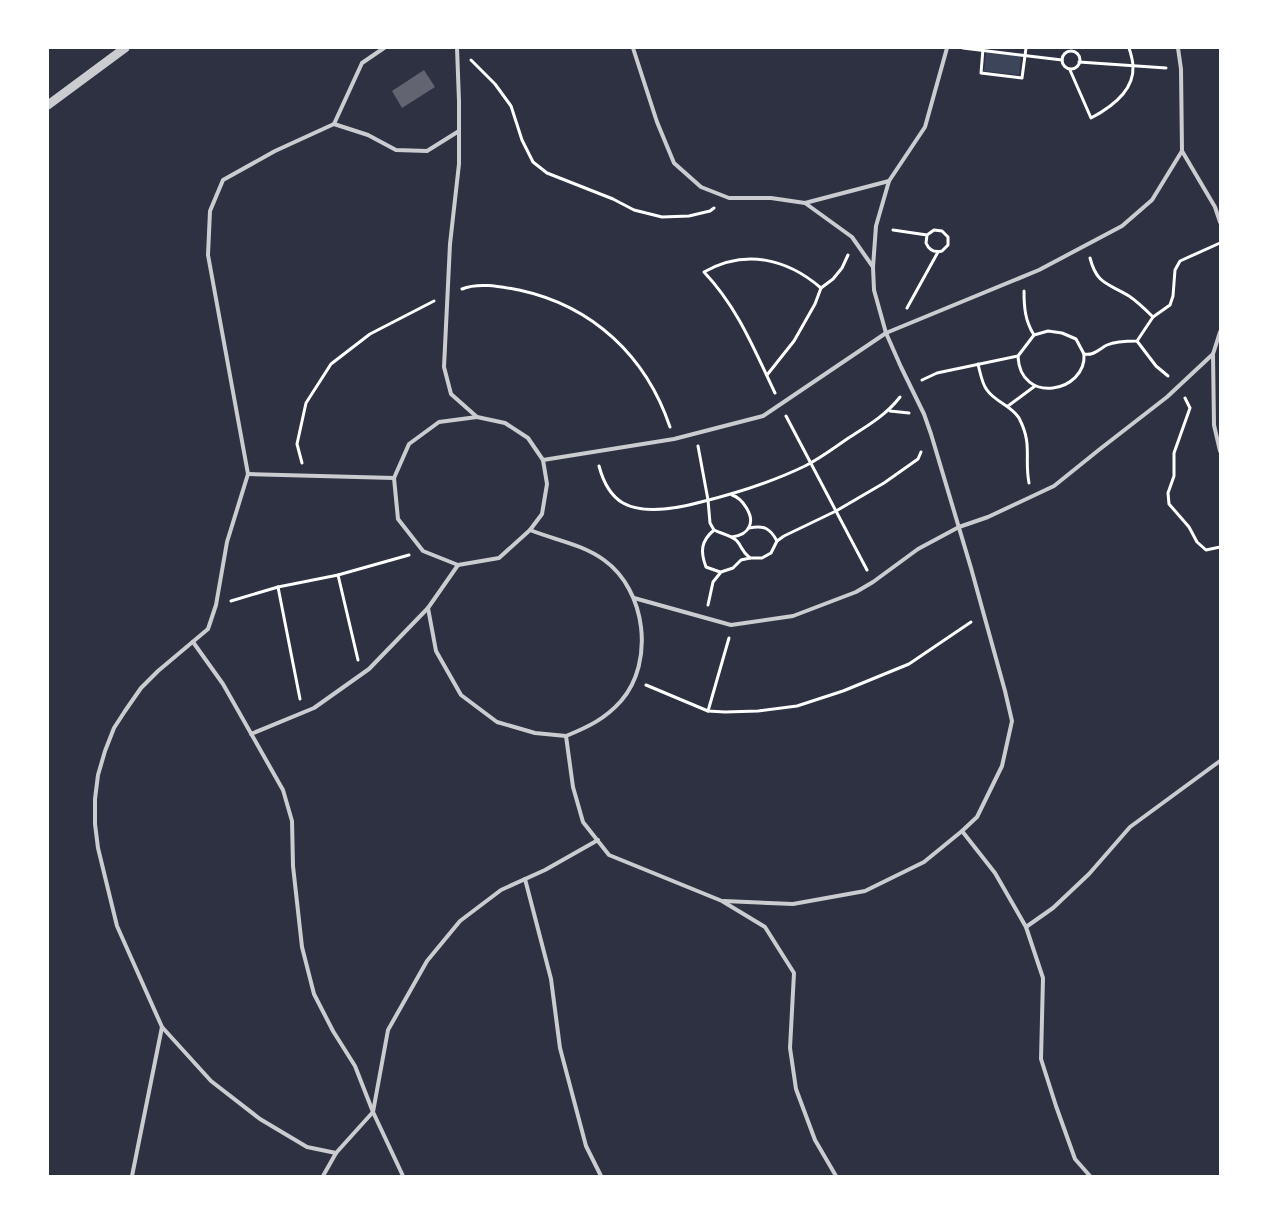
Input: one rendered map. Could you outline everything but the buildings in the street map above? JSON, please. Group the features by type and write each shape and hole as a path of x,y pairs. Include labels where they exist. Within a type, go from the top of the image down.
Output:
{"street":[{"path":"48,105 125,48"}],"lane":[{"path":"336,1152 307,1147 260,1119 211,1081 162,1027 117,926 98,848 95,824 95,799 98,774 105,751 119,720 141,688 158,671 208,629 216,605 227,542 248,474 208,255 210,211 222,180 275,151 334,124 362,63 384,48"},
{"path":"456,48 460,164 450,244 446,295 444,368 451,394 477,417"},
{"path":"633,48 657,122 674,163 701,187 729,198 771,198 805,203 889,181"},
{"path":"722,900 793,904 865,890 924,862 977,817 1002,766 1012,721 1005,691 931,434 924,414 900,367 886,332 874,290 873,267 876,226 889,181 924,127 947,48"},
{"path":"1178,48 1181,69 1182,151 1215,207 1220,222"},
{"path":"334,124 368,135 396,150 426,151 459,131"},
{"path":"543,460 674,439 763,416 886,332 1039,270 1122,226 1152,200 1182,151"},
{"path":"805,203 852,237 873,267"},
{"path":"1220,332 1213,354 1214,425 1220,451"},
{"path":"634,598 731,625 794,616 856,592 918,549 959,527 988,517 1054,486 1168,397 1213,354"},
{"path":"477,417 505,423 528,438 543,460 547,484 542,514 530,530 499,558 458,565 423,551 398,519 394,478 409,444 440,422 477,417"},
{"path":"248,474 394,478"},
{"path":"428,608 436,651 460,695 497,722 535,733 566,736 593,725 621,701 634,679 642,648 641,621 634,598 626,583 606,561 583,548 554,540 530,530"},
{"path":"251,734 314,708 370,670 428,608 458,565"},
{"path":"193,642 223,684 282,790 292,821 293,866 297,908 302,947 314,994 333,1031 356,1066 373,1112 403,1176"},
{"path":"566,736 573,787 583,822 609,855 722,900 765,927 794,973 790,1048 796,1090 815,1140 836,1176"},
{"path":"1026,927 1053,908 1089,874 1130,827 1220,761"},
{"path":"962,831 995,873 1026,927 1043,978 1041,1059 1075,1159 1090,1176"},
{"path":"323,1176 336,1152 373,1112 388,1030 427,961 460,921 501,890 598,840"},
{"path":"525,879 551,979 560,1048 586,1146 601,1176"},
{"path":"132,1176 162,1027"}],"path":[{"path":"456,48 475,62 495,84 511,106 522,140 533,162 547,173 613,199 634,210 662,217 689,216 710,211 729,198"},
{"path":"963,48 984,48 1062,60"},
{"path":"984,48 980,73 1022,78 1026,48"},
{"path":"1070,70 1076,68 1079,62 1078,55 1071,51 1065,54 1062,60 1064,66 1070,70 1091,118 1118,100 1127,87 1133,75 1129,48"},
{"path":"1079,62 1181,69"},
{"path":"893,230 927,235 938,229 948,237 948,245 945,249 938,252 930,250 926,243 927,235"},
{"path":"767,375 794,341 815,304 820,288 833,279 842,268 849,253 852,237"},
{"path":"1088,244 1093,270 1101,280 1130,296 1153,317"},
{"path":"910,323 907,308 938,252"},
{"path":"1024,276 1024,309 1029,327 1034,335"},
{"path":"305,476 297,444 306,403 331,364 370,334 446,295 470,286 502,287 535,294 564,304 612,336 636,361 654,388 666,414 674,439"},
{"path":"1137,341 1156,366 1180,386 1190,408 1174,453 1174,476 1168,493 1169,504 1189,527 1197,542 1206,550 1220,547"},
{"path":"1018,356 1020,372 1026,380 1035,386 1054,388 1066,384 1077,376 1085,361 1084,354"},
{"path":"978,364 986,390 1008,406 1018,417 1028,443 1027,474 1029,483 1036,495"},
{"path":"1008,406 1035,386"},
{"path":"695,433 708,500 710,523 714,530 732,537 739,543 743,553 750,558"},
{"path":"714,530 705,538 701,554 706,567 714,572 733,568 741,560 762,558 771,553 777,541 784,536 836,511 884,483 918,460 931,434"},
{"path":"732,495 738,497 746,506 750,521 749,528 742,535 732,537"},
{"path":"749,528 765,527 772,531 777,541"},
{"path":"216,605 278,587 338,575 423,551"},
{"path":"707,618 713,582 721,572"},
{"path":"338,575 362,675"},
{"path":"278,587 303,712"},
{"path":"634,679 708,711 733,712 797,706 836,693 909,664 983,613"},
{"path":"708,711 727,648 731,625"}],"shaded area":[{"path":"986,52 1021,56 1019,75 984,71"}]}
